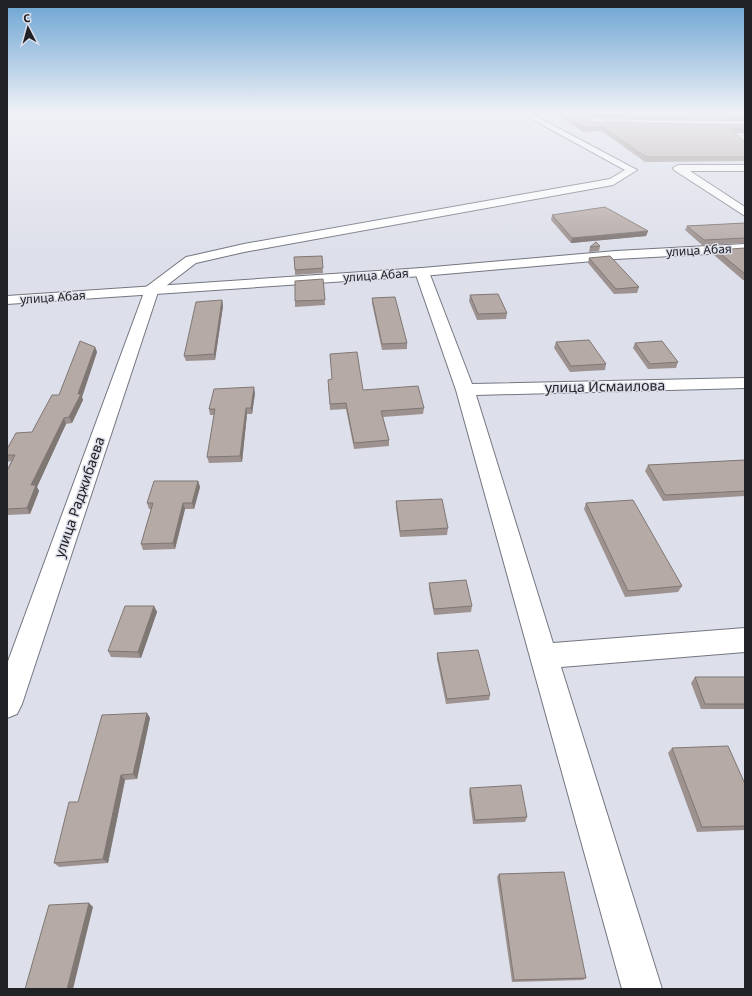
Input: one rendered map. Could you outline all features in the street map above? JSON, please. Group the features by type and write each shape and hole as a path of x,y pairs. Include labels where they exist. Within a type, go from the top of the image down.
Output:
{"street":[{"path":"151,290 191,260 244,248 613,182 632,170 610,158"},
{"path":"745,168 678,168 745,212"},
{"name":"улица Абая","path":"7,300 422,272 616,255 745,248"},
{"path":"422,272 465,390 642,989"},
{"name":"улица Раджибаева","path":"7,704 151,290"},
{"name":"улица Исмаилова","path":"465,390 745,384"},
{"path":"544,656 745,640"}],"building":[{"path":"605,207 648,231 572,238 552,215"},
{"path":"745,223 745,238 704,240 687,226"},
{"path":"596,242 600,246 590,247"},
{"path":"745,248 745,274 716,250"},
{"path":"322,256 323,268 295,270 294,257"},
{"path":"610,256 639,287 616,289 589,258"},
{"path":"323,279 325,300 295,301 295,281"},
{"path":"498,294 507,313 478,314 470,295"},
{"path":"395,297 407,343 382,344 372,298"},
{"path":"222,300 214,354 184,356 196,302"},
{"path":"589,340 606,364 571,366 556,342"},
{"path":"80,341 95,347 78,394 81,394 69,417 64,418 31,485 36,485 27,508 7,509 7,471 15,455 7,455 7,449 16,433 32,432 52,395 59,395"},
{"path":"662,341 678,362 650,364 635,343"},
{"path":"357,352 363,390 418,386 424,408 381,411 389,440 354,443 346,403 330,404 328,380 332,379 330,354"},
{"path":"254,387 251,408 246,408 240,456 207,457 215,409 209,409 214,389"},
{"path":"745,460 745,491 665,495 648,465"},
{"path":"154,481 198,481 192,503 183,503 173,543 141,544 153,503 147,503"},
{"path":"442,499 448,528 400,531 396,501"},
{"path":"633,500 682,586 628,591 586,503"},
{"path":"466,580 472,606 434,609 429,583"},
{"path":"125,606 154,606 138,652 108,651"},
{"path":"478,650 490,695 447,699 437,653"},
{"path":"695,677 745,677 745,704 705,704"},
{"path":"147,713 133,774 121,775 103,859 54,863 69,802 78,802 102,715"},
{"path":"728,746 745,784 745,826 702,827 672,748"},
{"path":"521,785 527,817 475,820 470,788"},
{"path":"564,872 586,978 514,980 499,874"},
{"path":"89,903 67,989 25,989 49,905"}]}
